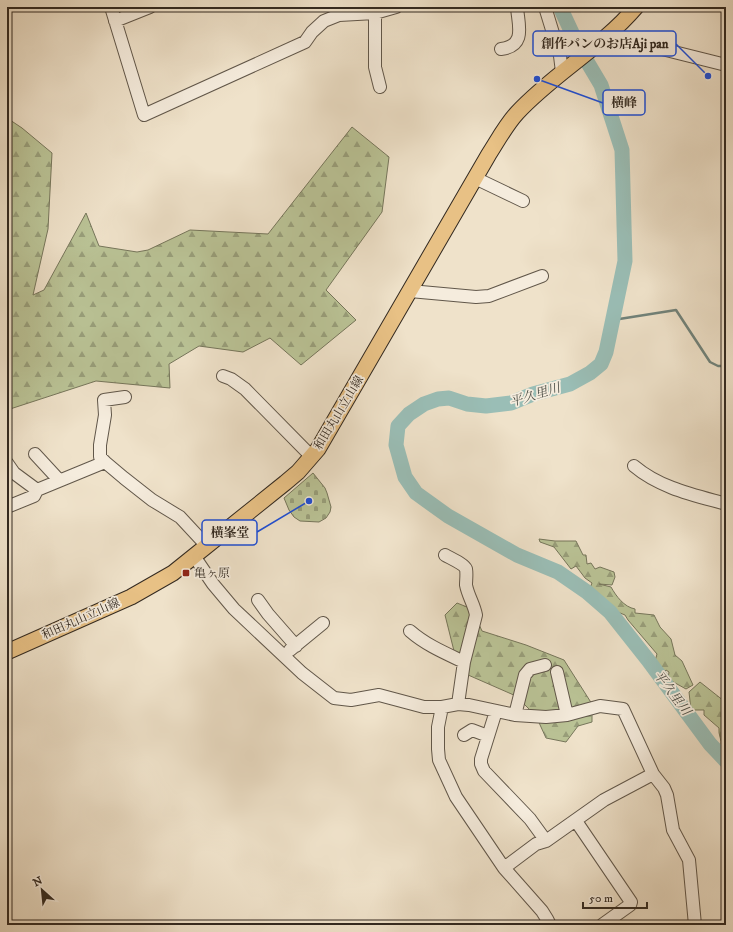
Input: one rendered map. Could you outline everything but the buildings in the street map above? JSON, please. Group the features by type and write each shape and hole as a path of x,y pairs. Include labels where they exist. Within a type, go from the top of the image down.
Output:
{"main road":[{"name":"和田丸山立山線","path":"7,652 131,597 173,573 285,483 312,457 328,434 475,178 505,129 516,114 540,91 613,32 636,7"}],"street":[{"path":"111,7 144,115 305,42 312,32 324,21 339,15 396,7"},
{"path":"115,20 150,7"},
{"path":"502,49 507,48 516,42 520,34 517,7"},
{"path":"545,7 565,70"},
{"path":"374,10 375,67 380,87"},
{"path":"613,32 618,38 726,65"},
{"path":"475,178 523,201"},
{"path":"410,291 476,297 489,296 542,276"},
{"path":"223,376 231,379 245,390 312,457"},
{"path":"125,397 104,400 105,415 100,445 100,457 152,500 180,517 206,545"},
{"path":"35,454 59,480"},
{"path":"7,507 34,496 37,490 105,462"},
{"path":"7,463 14,473 37,490"},
{"path":"634,466 645,475 659,483 726,504"},
{"path":"445,555 464,566 466,570 466,584 476,615 464,662 458,704"},
{"path":"194,556 213,584 234,609 283,656 334,698 351,700 379,695 424,706 442,707 458,704 515,715 546,717 567,715 600,706 623,709 653,774 660,782 666,795 673,830 689,860 695,925"},
{"path":"258,600 268,614 296,646"},
{"path":"283,656 323,623"},
{"path":"410,631 419,639 464,662"},
{"path":"515,715 525,675 530,669 545,665"},
{"path":"557,672 567,715"},
{"path":"442,707 438,727 439,760 456,798 504,868 542,911 550,925"},
{"path":"496,711 481,759 481,764 484,771 530,819 546,841"},
{"path":"464,735 472,730 488,736"},
{"path":"504,868 536,844 546,841 604,800 653,774"},
{"path":"576,821 631,902 630,905 602,925"}],"green space":[{"path":"7,118 22,128 52,153 48,229 33,295 44,290 86,213 99,246 137,252 148,250 190,230 268,234 352,127 389,157 382,212 326,290 356,320 301,365 270,338 243,352 199,346 169,364 170,388 96,381 7,410"},
{"path":"313,473 325,488 331,507 330,512 326,518 319,522 300,521 294,517 289,510 284,498"},
{"path":"539,539 576,541 583,555 586,555 587,564 591,563 595,569 600,567 614,572 615,577 612,585 599,584 611,587 624,604 635,609 635,613 654,615 660,627 671,639 675,655 682,661 693,685 686,689 668,679 669,672 666,670 664,672 655,661 657,654 625,615 610,609 595,596 594,592 590,588 592,583 585,578 576,566 571,569 554,547 540,542"},
{"path":"457,603 472,609 482,631 526,645 564,660 592,704 592,722 578,726 566,742 546,738 536,716 516,696 459,671 445,615"},
{"path":"700,682 724,701 726,705 726,745 721,746 719,728 704,715 704,710 691,710 689,692"}],"waterway":[{"name":"平久里川","path":"560,7 579,48 601,85 622,150 625,261 606,352 601,364 590,373 570,384 533,394 511,403 486,406 467,404 449,398 438,399 424,404 409,414 398,426 396,445 405,477 416,493 448,516 517,555 558,572 587,592 610,612 648,660 710,744 726,761"},
{"path":"613,320 676,310 710,362 718,366 726,366"}],"place":[{"name":"創作パンのお店Aji pan","path":"708,76"},
{"name":"横峰","path":"537,79"},
{"name":"横峯堂","path":"309,501"},
{"name":"亀ヶ原","path":"186,573"}]}
